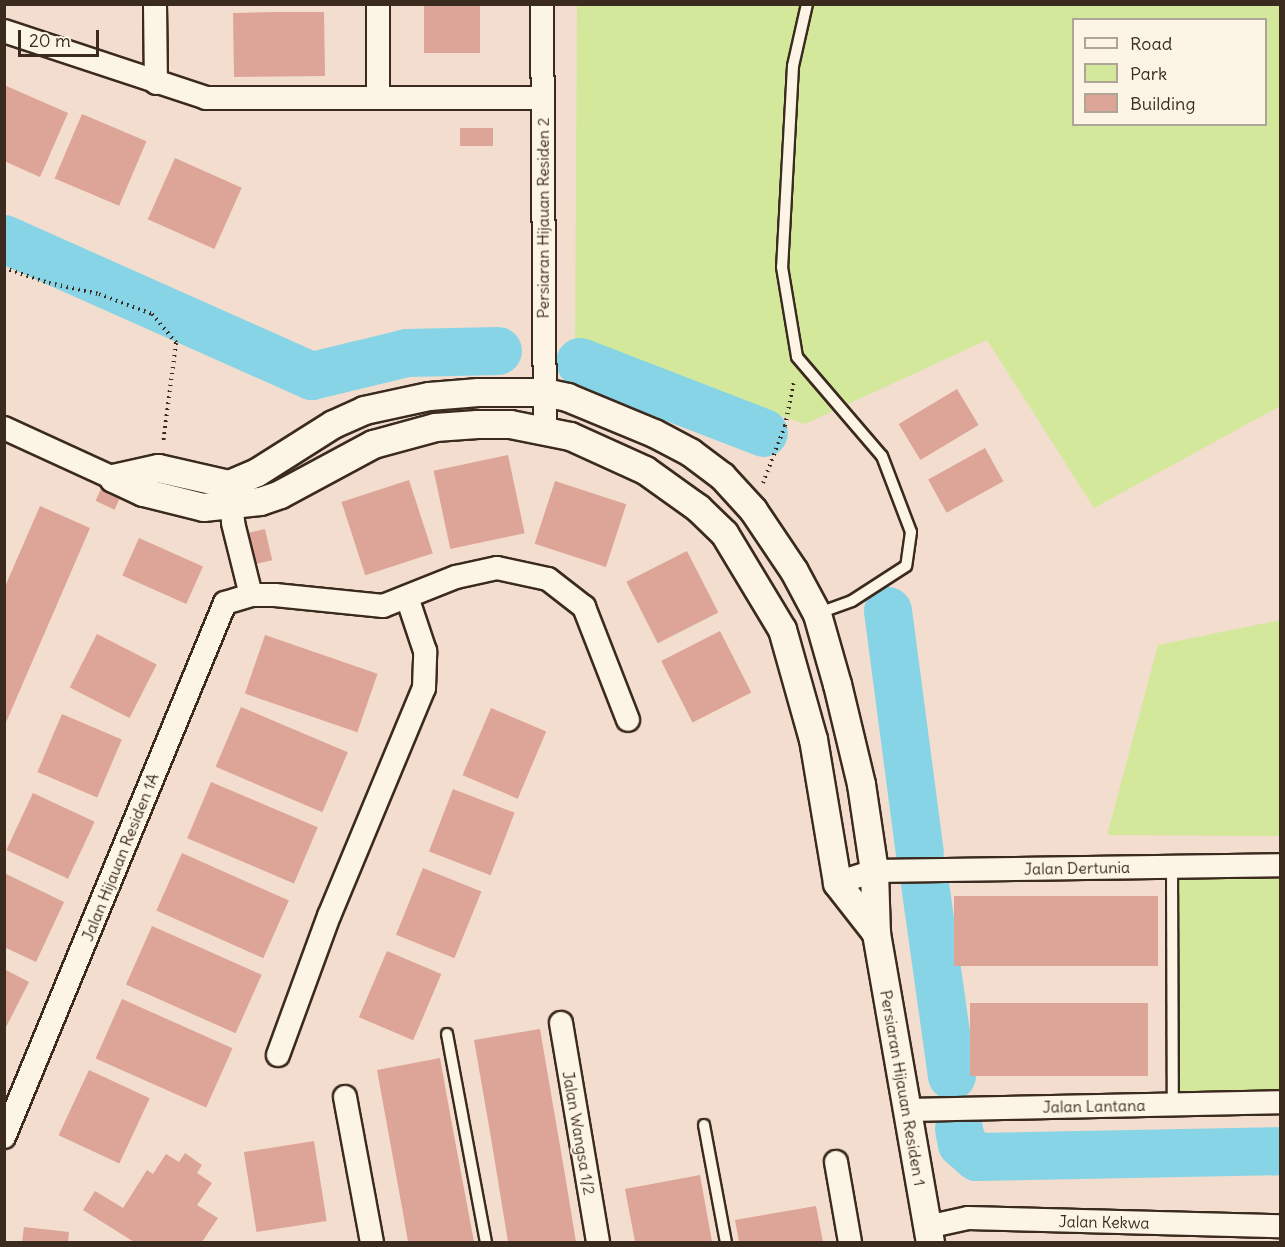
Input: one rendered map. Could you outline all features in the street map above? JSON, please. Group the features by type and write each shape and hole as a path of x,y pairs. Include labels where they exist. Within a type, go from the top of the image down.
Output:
{"street":[{"path":"155,4 156,83"},
{"path":"378,4 378,98"},
{"name":"Persiaran Hijauan Residen 2","path":"542,4 545,431"},
{"path":"4,31 206,98 542,98"},
{"name":"Persiaran Hijauan Residen 1","path":"112,478 143,492 203,507 230,494 257,472 333,423 364,410 429,396 544,392 594,407 654,433 690,452 722,476 753,510 794,571 817,614 852,741 874,871 876,933 929,1235"},
{"name":"Persiaran Hijauan Residen 1","path":"112,478 158,468 230,494 260,501 280,494 373,444 435,427 510,424 570,436 645,470 698,508 724,533 746,565 782,629 813,739 837,883 876,933"},
{"path":"7,437 112,478"},
{"path":"230,494 251,595 383,606 456,576 497,568 548,579 584,607 628,720"},
{"name":"Jalan Hijauan Residen 1A","path":"4,1137 225,603 251,595"},
{"path":"278,1055 328,916 424,688 425,651 407,597"},
{"path":"782,629 817,614"},
{"name":"Jalan Dertunia","path":"837,883 874,871 1281,865"},
{"name":"Jalan Wangsa 1/2","path":"561,1023 598,1242"},
{"path":"345,1097 372,1242"},
{"name":"Jalan Lantana","path":"907,1110 1281,1102"},
{"path":"836,1162 850,1242"},
{"name":"Jalan Kekwa","path":"929,1235 968,1218 1281,1226"}],"lane":[{"path":"807,4 793,66 782,267 797,357 882,456 911,532 906,566 852,601 817,614"},
{"path":"1172,867 1173,1104"},
{"path":"447,1034 486,1242"},
{"path":"704,1125 726,1242"}],"path":[{"path":"4,268 49,283 99,294 152,314 176,343 158,468"},
{"path":"753,510 785,426 794,388 797,357"}],"green space":[{"path":"577,5 1280,5 1280,406 1094,508 987,340 805,424 575,345"},
{"path":"1280,620 1280,836 1107,835 1158,645"},
{"path":"1179,874 1280,874 1280,1093 1179,1093"}],"building":[{"path":"424,4 480,4 480,53 424,53"},
{"path":"324,12 325,76 234,77 233,13"},
{"path":"4,85 68,113 40,177 4,161"},
{"path":"82,114 146,141 119,206 55,178"},
{"path":"460,128 493,128 493,146 460,146"},
{"path":"175,158 242,188 214,249 148,219"},
{"path":"957,389 979,425 920,460 899,424"},
{"path":"985,448 1003,481 947,513 928,480"},
{"path":"508,455 525,533 450,549 434,471"},
{"path":"409,480 433,553 365,575 341,502"},
{"path":"555,481 626,504 606,567 535,544"},
{"path":"101,489 120,498 115,510 96,501"},
{"path":"40,506 90,528 4,727 4,589"},
{"path":"265,529 272,560 255,564 247,533"},
{"path":"139,538 203,566 186,604 122,575"},
{"path":"687,551 718,612 658,643 626,582"},
{"path":"720,631 751,692 693,722 661,661"},
{"path":"97,634 157,664 129,718 70,687"},
{"path":"265,635 378,674 357,732 245,694"},
{"path":"241,707 348,752 322,812 216,767"},
{"path":"491,708 546,731 518,799 462,775"},
{"path":"62,714 122,739 97,797 37,772"},
{"path":"211,782 318,827 294,883 187,838"},
{"path":"453,789 515,813 491,875 429,852"},
{"path":"33,793 95,822 68,879 6,850"},
{"path":"182,853 289,901 263,958 156,911"},
{"path":"423,868 481,892 454,958 396,935"},
{"path":"4,873 64,902 36,962 4,947"},
{"path":"954,896 1158,896 1158,966 954,966"},
{"path":"152,926 262,975 236,1033 126,984"},
{"path":"387,951 441,974 413,1040 359,1017"},
{"path":"4,969 29,982 4,1031"},
{"path":"122,999 233,1048 206,1108 96,1058"},
{"path":"970,1003 1148,1003 1148,1076 970,1076"},
{"path":"540,1029 576,1242 508,1242 474,1040"},
{"path":"440,1058 474,1242 408,1242 377,1070"},
{"path":"89,1070 150,1098 119,1164 59,1135"},
{"path":"314,1141 327,1221 257,1232 244,1152"},
{"path":"185,1153 202,1165 197,1173 212,1183 197,1205 218,1218 202,1242 134,1242 83,1210 95,1191 123,1208 147,1170 153,1174 166,1154 179,1162"},
{"path":"700,1175 712,1242 635,1242 625,1189"},
{"path":"816,1206 823,1242 739,1242 735,1220"},
{"path":"24,1227 69,1232 68,1242 22,1242"}],"waterway":[{"path":"4,239 312,376 407,353 498,351"},
{"path":"580,362 764,433"},
{"path":"888,611 920,853"},
{"path":"925,884 952,1076"},
{"path":"959,1129 962,1144 977,1157 1280,1151"}]}
